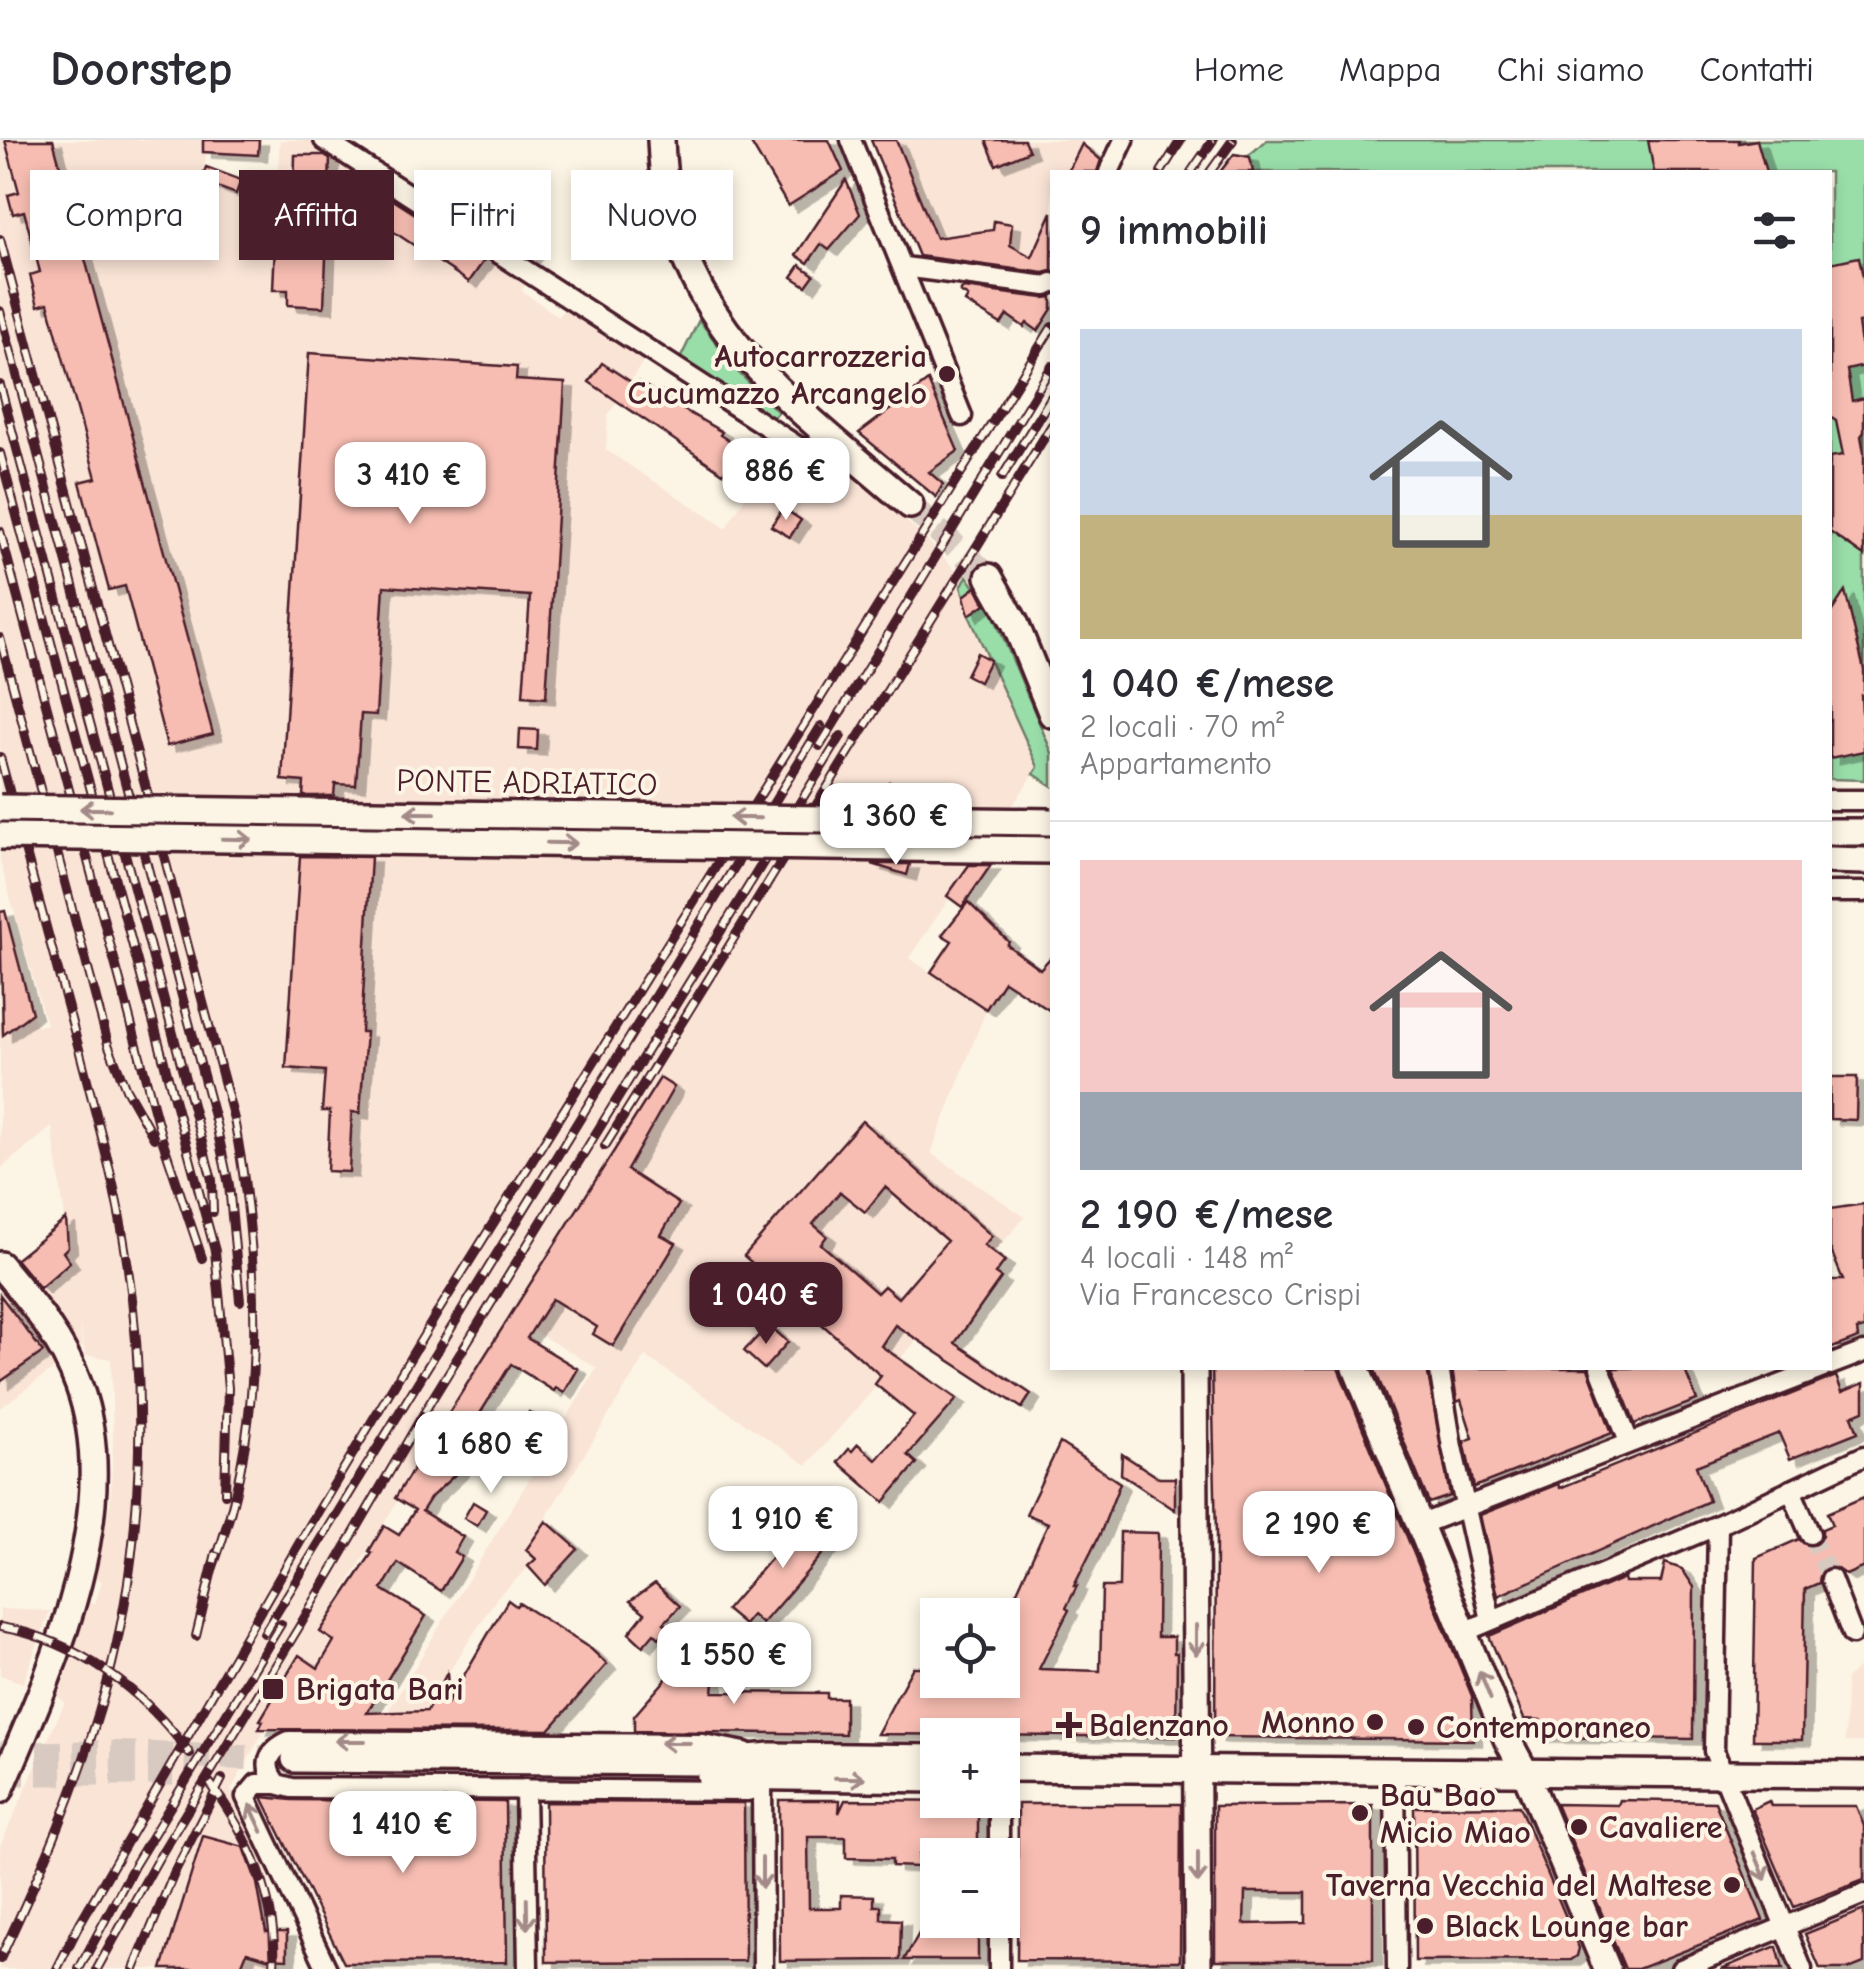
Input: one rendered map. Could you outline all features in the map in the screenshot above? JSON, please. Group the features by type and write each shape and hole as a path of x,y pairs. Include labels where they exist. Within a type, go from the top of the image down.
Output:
{"main road":[{"path":"661,140 674,223 706,302 734,344 762,375 910,505"},
{"path":"988,577 1015,623 1050,709"},
{"name":"PONTE ADRIATICO","path":"0,808 1050,822"},
{"path":"1832,832 1864,832"},
{"name":"PONTE ADRIATICO","path":"0,836 1050,850"},
{"path":"1832,860 1864,861"},
{"path":"0,1266 35,1308 65,1354 88,1416 94,1456 93,1492 81,1568 68,1614 0,1790"},
{"path":"1194,1370 1198,1969"},
{"path":"1357,1370 1507,1739 1526,1774 1607,1969"},
{"path":"766,1766 920,1759"},
{"path":"289,1772 703,1762 920,1778"},
{"path":"1020,1768 1864,1775"}],"street":[{"path":"324,140 800,448 820,449 832,437"},
{"path":"851,140 962,416"},
{"path":"1111,170 1124,140"},
{"path":"904,267 1049,285"},
{"path":"1832,800 1864,800"},
{"path":"1832,892 1864,892"},
{"path":"1832,1364 1864,1352"},
{"path":"1438,1370 1491,1620"},
{"path":"1601,1370 1629,1442"},
{"path":"1422,1524 1818,1370"},
{"path":"1464,1632 1718,1524 1864,1456"},
{"path":"1791,1490 1810,1534"},
{"path":"1718,1524 1714,1740 1722,1776 1802,1969"},
{"path":"1830,1578 1852,1634"},
{"path":"327,1969 246,1797 258,1784 289,1772 292,1788 748,1790 766,1766"},
{"path":"763,1969 766,1766"},
{"path":"1395,1773 1397,1969"},
{"path":"525,1789 528,1969"},
{"path":"1681,1969 1864,1894"},
{"path":"999,1938 999,1969"}],"shaded area":[{"path":"0,140 210,140 203,170 30,170 30,260 219,260 219,189 239,196 239,260 394,260 394,194 414,207 414,260 498,260 528,279 522,291 559,317 566,305 647,356 608,415 606,450 726,528 779,443 819,470 832,458 919,532 965,580 961,587 968,613 1038,768 909,958 986,1010 931,1153 1025,1217 807,1465 645,1356 526,1550 537,1560 498,1596 422,1713 387,1713 597,1368 508,1316 319,1632 332,1642 278,1731 266,1727 231,1790 265,1865 273,1901 278,1969 0,1969 0,1846 65,1702 58,1697 90,1603 95,1603 102,1581 96,1578 110,1503 113,1444 111,1359 85,1355 80,1325 82,1348 0,1408 0,1246 13,1262 65,1218 52,1127 0,1169 0,941 11,932 36,1027 46,1024 0,861"},
{"path":"280,140 309,140 356,170 278,170"},
{"path":"871,140 1083,140 1105,163 1102,170 1050,170 1050,272 1041,278 920,259"},
{"path":"0,1609 50,1611 23,1683 0,1675"},
{"path":"1864,1662 1864,1742 1845,1742 1846,1679"}],"green space":[{"path":"1267,140 1864,140 1864,780 1832,779 1832,170 1222,170 1234,154 1248,156"},
{"path":"699,320 737,371 778,412 772,419 680,359"},
{"path":"967,576 991,609 1050,748 1050,785 1034,774 1038,767 968,613 977,608 968,594 964,596 961,587"}],"building":[{"path":"5,140 53,140 61,170 30,170 30,234 24,211 13,214 8,195 19,192"},
{"path":"203,140 259,140 258,155 203,152"},
{"path":"749,140 829,140 843,171 788,206"},
{"path":"871,140 896,140 936,238 993,230 994,221 1012,224 1010,245 1032,257 1050,216 1050,272 919,256"},
{"path":"986,140 1024,140 1029,151 996,165"},
{"path":"1648,140 1757,140 1765,170 1654,170"},
{"path":"1082,144 1101,160 1098,170 1069,170"},
{"path":"1234,154 1250,157 1253,170 1222,170"},
{"path":"295,155 325,155 330,159 330,170 295,170"},
{"path":"219,172 239,179 236,194 219,188"},
{"path":"846,180 860,214 829,250 821,244 808,263 796,255"},
{"path":"394,200 414,213 414,245 394,232"},
{"path":"1859,257 1864,282 1864,322 1858,323 1864,366 1847,370 1852,401 1864,398 1864,556 1832,533 1832,457 1843,455 1836,421 1832,418 1832,263"},
{"path":"37,260 85,260 213,734 167,746 125,586 109,590 80,482 96,478 48,303 38,306 30,275 40,272"},
{"path":"274,260 326,260 324,307 288,305 288,290 273,290"},
{"path":"436,260 484,260 469,282"},
{"path":"800,265 814,275 806,286 792,277"},
{"path":"963,288 1050,297 1050,312 1038,331 1007,315 1001,324 965,302 968,297 960,292"},
{"path":"309,353 517,367 516,380 565,383 546,698 523,696 530,596 384,586 376,715 361,714 356,785 335,784 334,796 303,796 304,782 282,780"},
{"path":"602,363 637,386 639,382 674,400 672,403 722,432 720,435 740,448 723,473 589,382"},
{"path":"928,381 958,451 929,472 943,484 936,497 859,433"},
{"path":"783,508 801,520 790,537 771,526"},
{"path":"976,587 985,604 969,615 964,596"},
{"path":"1845,591 1864,670 1864,751 1832,758 1832,611"},
{"path":"977,653 990,660 979,682 966,675"},
{"path":"520,729 538,730 537,750 519,749"},
{"path":"889,782 933,796 931,804 882,803"},
{"path":"300,856 371,857 361,1032 366,1032 360,1113 352,1112 349,1172 327,1171 330,1111 322,1111 325,1071 286,1068"},
{"path":"872,864 910,864 907,875"},
{"path":"969,865 991,865 962,907 947,896"},
{"path":"968,902 1009,942 1007,945 1040,969 1050,958 1050,1011 1004,981 986,1009 931,972 952,941 942,935"},
{"path":"5,911 32,1013 3,1035 0,912"},
{"path":"1832,1077 1857,1077 1856,1120 1832,1119"},
{"path":"660,1078 674,1087 627,1170 679,1204 661,1235 676,1243 613,1346 593,1334 597,1327 552,1299 527,1338 578,1369 564,1393 556,1388 554,1391 511,1364 449,1463 460,1470 422,1511 463,1537 454,1552 462,1557 441,1591 398,1563 382,1589 426,1616 367,1713 427,1711 447,1673 449,1701 508,1600 516,1606 519,1603 591,1649 607,1664 549,1730 259,1729 263,1721 260,1720 299,1655 318,1668 334,1641 320,1632 372,1553 369,1551 384,1526 399,1535 415,1510 395,1498"},
{"path":"862,1121 992,1236 984,1245 1005,1261 995,1274 1001,1278 955,1343 1031,1394 1022,1408 895,1325 881,1346 957,1399 908,1455 917,1463 884,1502 838,1462 858,1444 876,1460 914,1416 875,1384 881,1376 744,1256","holes":["885,1187 947,1241 898,1298 884,1286 877,1293 821,1244 827,1236 813,1224 840,1192 865,1212"]},
{"path":"1864,1204 1864,1328 1857,1330 1858,1338 1832,1348 1832,1280 1843,1280 1832,1253 1832,1209"},
{"path":"66,1219 68,1247 63,1252 70,1262 40,1288 16,1259"},
{"path":"0,1295 43,1352 0,1382"},
{"path":"769,1325 788,1342 764,1369 744,1351"},
{"path":"1212,1370 1339,1370 1472,1696 1473,1740 1215,1737"},
{"path":"1375,1370 1427,1370 1450,1496 1429,1503"},
{"path":"1452,1370 1589,1370 1612,1433 1474,1487 1464,1441 1473,1438 1461,1400 1457,1402"},
{"path":"1614,1370 1685,1370 1697,1400 1635,1424"},
{"path":"1836,1376 1842,1392 1864,1383 1864,1411 1852,1416 1858,1432 1790,1459 1779,1433 1696,1466 1709,1501 1498,1596 1480,1515 1558,1484 1560,1488"},
{"path":"529,1412 542,1419 530,1439 520,1433"},
{"path":"1060,1443 1120,1483 1074,1586 1066,1608 1069,1610 1039,1669 1100,1671 1102,1587 1119,1587 1120,1532 1158,1533 1157,1637 1174,1637 1176,1737 1020,1735 1020,1718 920,1718 920,1734 877,1734 913,1667 920,1667 920,1698 1020,1698 1020,1598 1014,1598 1048,1523 1026,1514"},
{"path":"1122,1454 1159,1478 1175,1478 1175,1510 1121,1474"},
{"path":"1864,1497 1864,1567 1846,1575 1828,1567 1821,1572 1819,1583 1805,1589 1802,1740 1753,1740 1756,1558 1799,1539 1808,1546 1816,1545 1822,1529 1832,1525 1827,1513"},
{"path":"473,1502 486,1510 477,1526 464,1518"},
{"path":"811,1512 838,1536 762,1624 752,1615 744,1625 726,1610"},
{"path":"546,1521 578,1549 545,1585 528,1566 536,1559 526,1550"},
{"path":"1665,1563 1682,1569 1694,1587 1693,1739 1540,1737 1540,1720 1524,1719 1489,1636 1624,1578 1625,1582 1661,1582"},
{"path":"655,1583 680,1606 664,1623 669,1627 659,1638 654,1633 643,1646 629,1633 645,1613 630,1601"},
{"path":"695,1646 694,1660 716,1662 713,1692 827,1693 827,1698 845,1698 845,1734 634,1731 634,1716"},
{"path":"262,1797 505,1802 507,1962 344,1963"},
{"path":"779,1800 840,1800 839,1813 845,1800 920,1801 920,1818 978,1818 978,1838 920,1838 918,1867 892,1866 892,1859 846,1858 846,1837 808,1837 809,1908 841,1908 841,1895 874,1896 874,1906 881,1906 881,1919 901,1920 900,1960 780,1961"},
{"path":"1620,1800 1715,1802 1763,1920 1638,1969 1625,1969 1556,1804 1618,1805"},
{"path":"1769,1801 1771,1806 1856,1806 1864,1826 1864,1880 1794,1907 1752,1809"},
{"path":"545,1802 744,1803 745,1961 546,1962"},
{"path":"1020,1804 1181,1804 1180,1961 1017,1960"},
{"path":"1373,1805 1373,1960 1215,1960 1215,1806","holes":["1245,1892 1306,1892 1306,1923 1244,1924"]},
{"path":"1519,1806 1579,1948 1577,1956 1571,1960 1415,1961 1414,1807"},
{"path":"203,1836 244,1847 257,1883 266,1932 287,1932 287,1959 247,1952 240,1969 162,1969"},
{"path":"1864,1910 1864,1963 1849,1969 1820,1969 1805,1934"},
{"path":"920,1932 920,1938 978,1938 978,1960 904,1960"},
{"path":"1774,1947 1783,1969 1721,1969"}],"tunnel":[{"path":"910,505 989,577"},
{"path":"1810,1534 1831,1579"},
{"path":"0,1754 295,1759"},
{"path":"0,1773 190,1773"}],"railway":[{"path":"1162,170 1181,140"},
{"path":"1192,170 1213,140"},
{"path":"1211,170 1233,140"},
{"path":"0,239 234,1119 243,1175 254,1288 250,1402 243,1458 213,1567"},
{"path":"0,311 216,1124 229,1185 240,1301"},
{"path":"57,1969 311,1523 439,1310 1050,330"},
{"path":"820,746 1050,369"},
{"path":"0,385 212,1180 213,1212"},
{"path":"1002,477 1050,399"},
{"path":"605,1146 1050,428"},
{"path":"0,453 215,1251 228,1388 225,1494"},
{"path":"0,531 162,1139 202,1258"},
{"path":"0,638 108,1044 126,1089 154,1138"},
{"path":"264,1633 821,726"},
{"path":"97,1969 158,1859 431,1401 841,736"},
{"path":"0,757 116,1198 132,1302 139,1412 129,1578 107,1684 60,1824 0,1959"},
{"path":"196,1636 216,1553"},
{"path":"79,1969 134,1866 281,1624"},
{"path":"0,1627 56,1644 107,1672 152,1710 190,1754"},
{"path":"134,1969 175,1871 222,1779"},
{"path":"210,1783 237,1825 258,1870 271,1918 274,1969"}],"place":[{"name":"Autocarrozzeria Cucumazzo Arcangelo","path":"947,374"},
{"name":"Brigata Bari","path":"273,1689"},
{"name":"Monno","path":"1375,1722"},
{"name":"Balenzano","path":"1069,1725"},
{"name":"Contemporaneo","path":"1416,1727"},
{"name":"Bau Bao Micio Miao","path":"1360,1813"},
{"name":"Cavaliere","path":"1579,1827"},
{"name":"Taverna Vecchia del Maltese","path":"1732,1885"},
{"name":"Black Lounge bar","path":"1425,1926"}]}
